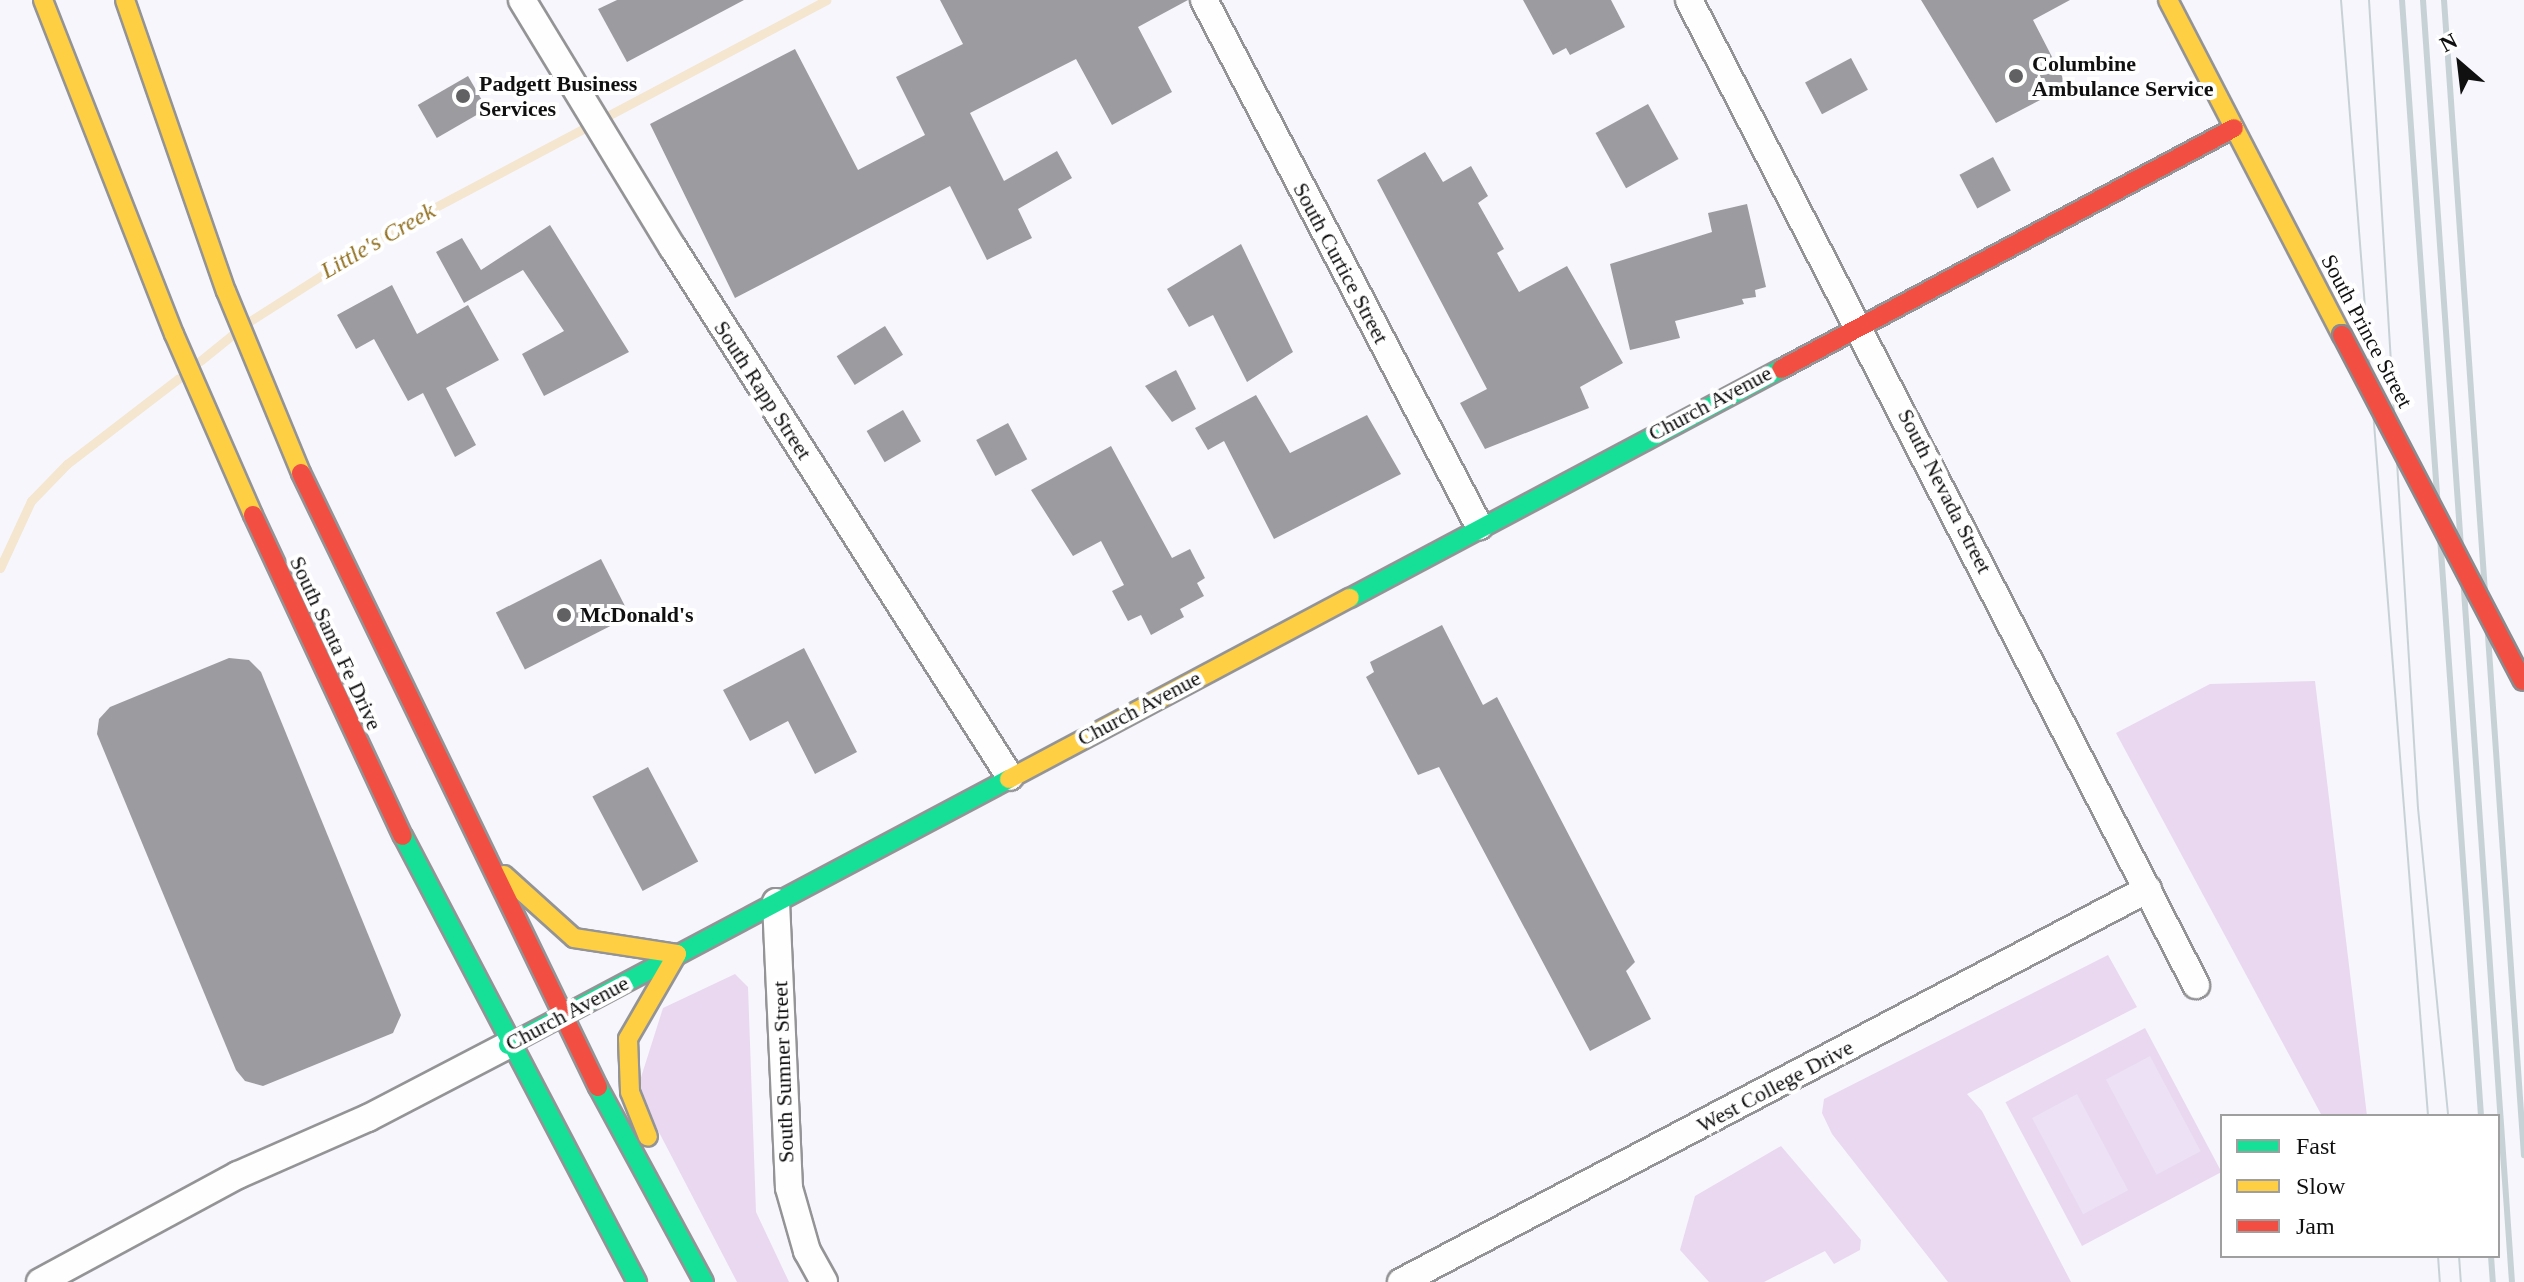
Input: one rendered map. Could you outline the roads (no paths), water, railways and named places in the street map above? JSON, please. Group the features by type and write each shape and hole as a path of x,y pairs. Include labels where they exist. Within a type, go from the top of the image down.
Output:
{"main road":[{"name":"South Santa Fe Drive","path":"43,0 174,334 322,672 508,1045 637,1282"},
{"name":"South Santa Fe Drive","path":"125,0 226,291 321,522 560,1018 704,1282"},
{"name":"South Prince Street","path":"2168,0 2523,682"},
{"name":"Church Avenue","path":"508,1045 1859,323 2234,128"},
{"path":"477,847 574,938 677,954 628,1039 630,1092 645,1131 720,1268"}],"street":[{"name":"South Rapp Street","path":"522,0 1010,777"},
{"name":"South Curtice Street","path":"1204,0 1479,526"},
{"name":"South Nevada Street","path":"1689,0 1859,323 2196,985"},
{"name":"West College Drive","path":"1401,1282 2148,889"},
{"name":"South Sumner Street","path":"776,902 789,1188 807,1251 824,1282"},
{"name":"Church Avenue","path":"40,1282 238,1175 368,1118 508,1045"}],"waterway":[{"name":"Little's Creek","path":"250,321 396,228 826,0"},
{"name":"Little's Creek","path":"200,361 232,335"},
{"name":"Little's Creek","path":"0,568 31,501 67,464 179,378"}],"tram line":[{"path":"2341,0 2428,1114"},
{"path":"2369,0 2418,808 2448,1114"},
{"path":"2438,1258 2440,1282"},
{"path":"2459,1258 2461,1282"}],"railway":[{"path":"2402,0 2481,1114"},
{"path":"2423,0 2512,1282"},
{"path":"2444,0 2524,1155"},
{"path":"2491,1258 2493,1282"}],"place":[{"name":"Columbine Ambulance Service","path":"2016,76"},
{"name":"Padgett Business Services","path":"463,96"},
{"name":"McDonald's","path":"564,615"}]}
